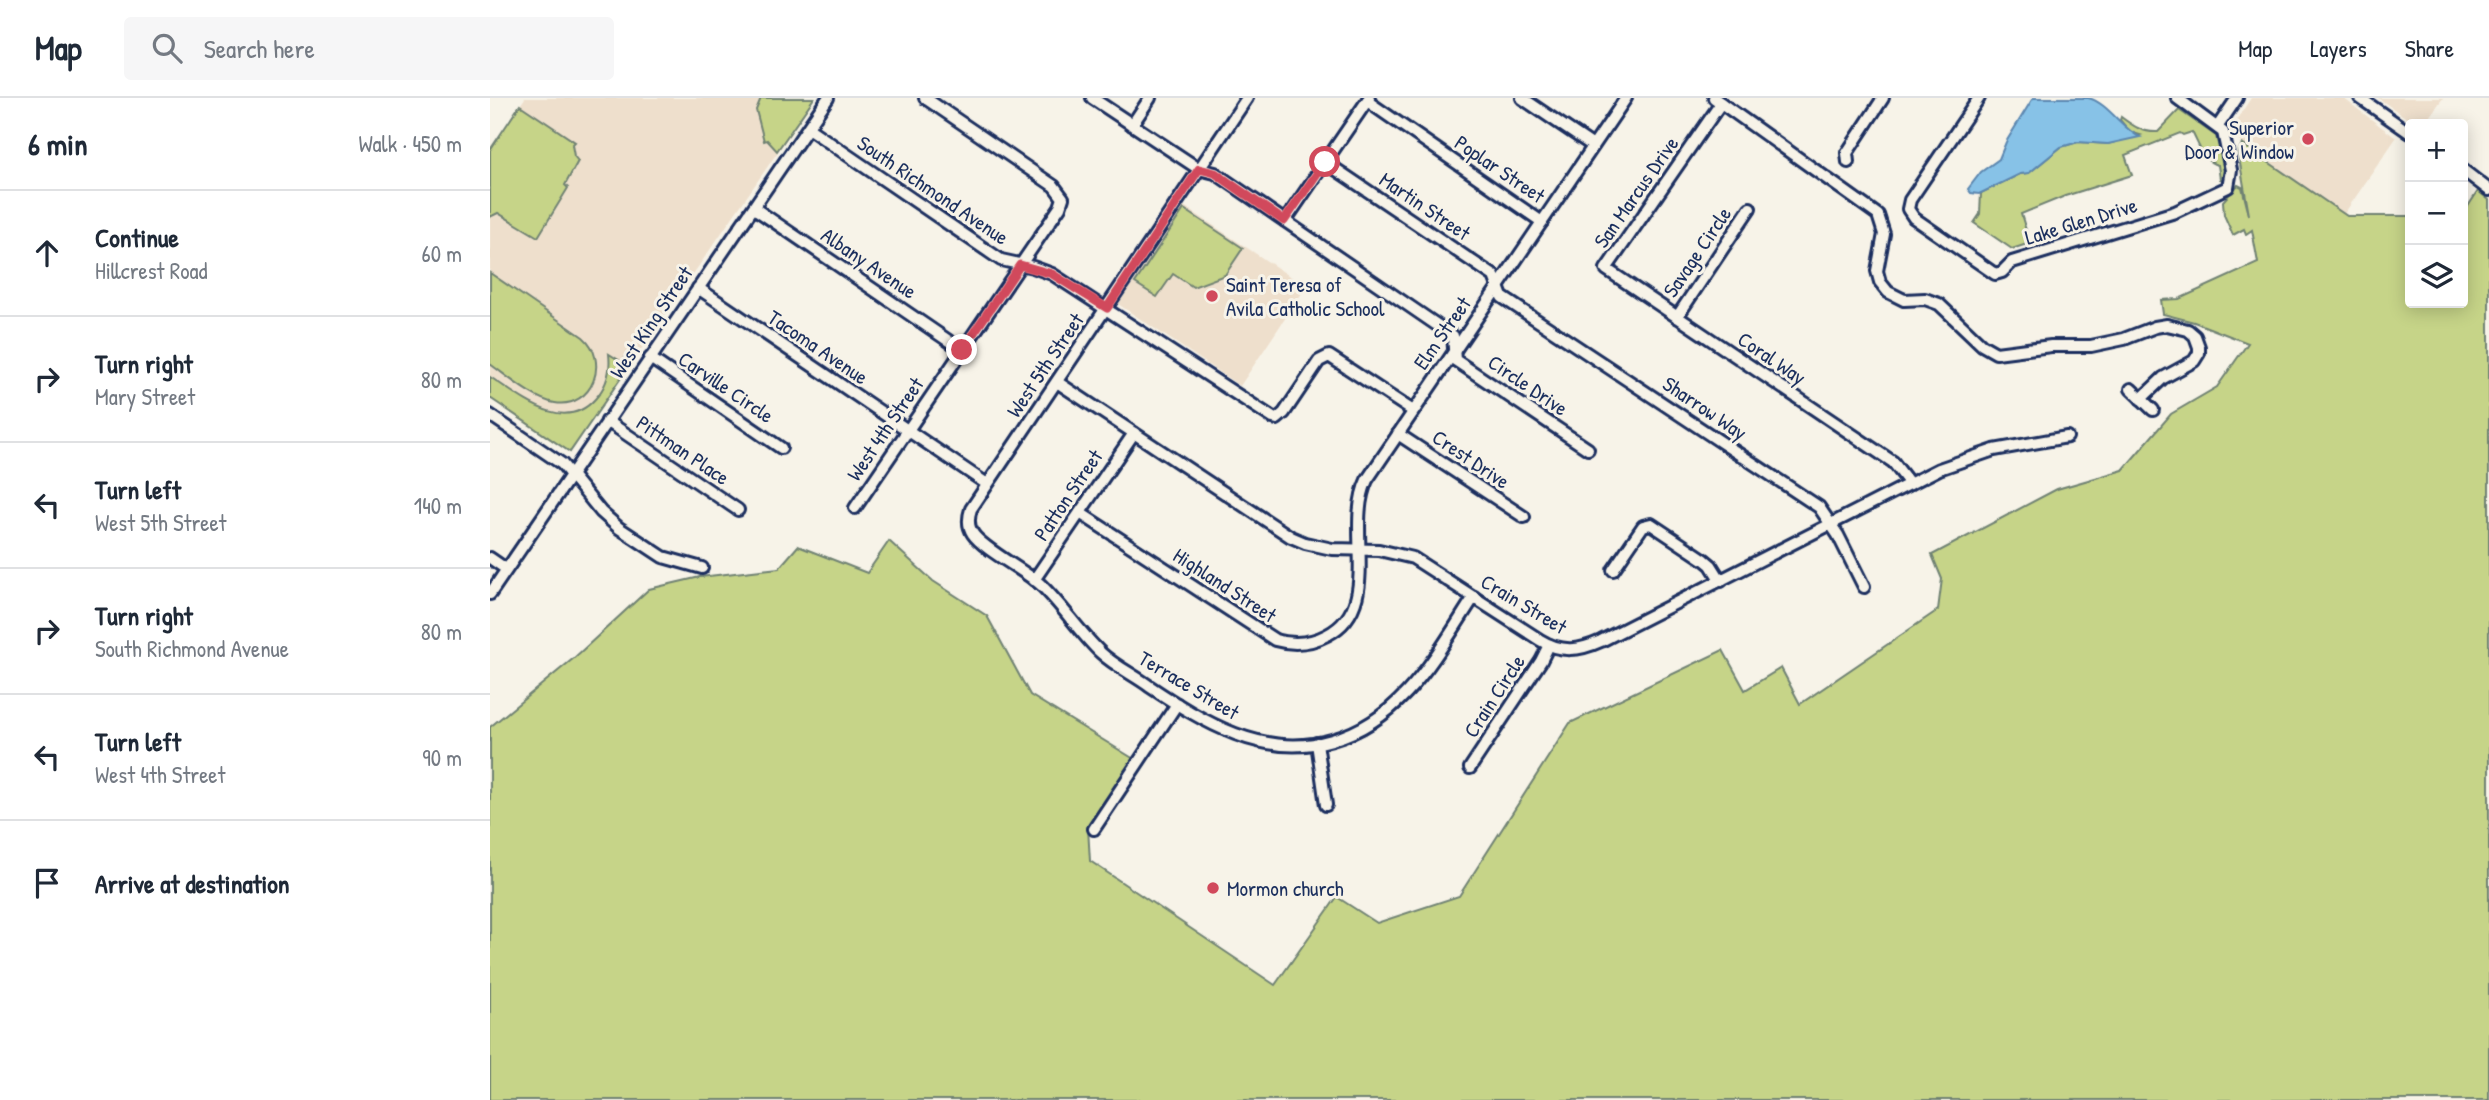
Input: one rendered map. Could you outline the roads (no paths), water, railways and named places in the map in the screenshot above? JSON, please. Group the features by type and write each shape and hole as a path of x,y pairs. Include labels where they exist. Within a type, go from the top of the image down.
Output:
{"street":[{"name":"West King Street","path":"490,594 828,98"},
{"name":"West 4th Street","path":"855,508 1060,207 1063,198 1054,186 925,98"},
{"path":"1092,98 1199,169 1215,173 1453,336 1456,348"},
{"path":"1132,125 1150,98"},
{"name":"West 5th Street","path":"969,515 987,484 1247,98"},
{"path":"1522,98 1593,146"},
{"name":"Elm Street","path":"1352,611 1359,591 1360,498 1367,480 1626,98"},
{"path":"1848,162 1847,153 1883,98"},
{"name":"Lake Glen Drive","path":"1979,98 1910,200 1908,209 1914,218 1994,274 2002,272 2012,262 2175,212 2225,190 2231,183 2231,170 2223,132 2218,126"},
{"path":"2177,98 2218,126 2237,98"},
{"path":"2360,98 2405,130"},
{"path":"1284,221 1368,100"},
{"name":"Poplar Street","path":"1368,100 1542,222"},
{"path":"1718,100 1878,215 1884,234 1877,271 1880,282 1888,292 1904,300 1924,299 1939,304 1982,345 1996,354 2051,346 2091,346 2167,325 2188,330 2195,336 2199,346 2199,353 2194,361 2163,378 2141,399"},
{"name":"San Marcus Drive","path":"1606,269 1718,100"},
{"name":"South Richmond Avenue","path":"808,128 1001,260 1052,274 1273,418 1281,417 1319,361 1329,356 1412,411"},
{"name":"Martin Street","path":"1325,162 1494,276 1499,286"},
{"path":"2468,174 2489,190"},
{"name":"Albany Avenue","path":"754,208 962,350"},
{"name":"Savage Circle","path":"1677,317 1750,208"},
{"name":"Coral Way","path":"1606,269 1893,462 1910,484"},
{"name":"Sharrow Way","path":"1499,286 1502,297 1819,507 1831,524 1864,587"},
{"name":"Tacoma Avenue","path":"698,288 987,484"},
{"name":"Circle Drive","path":"1456,348 1455,360 1588,449"},
{"name":"Carville Circle","path":"650,358 781,448"},
{"name":"Crain Street","path":"1057,382 1291,537 1304,543 1332,549 1379,550 1413,558 1561,650 1584,648 1939,470 1994,450 2067,437"},
{"path":"2131,389 2153,410"},
{"path":"490,415 562,464 601,512 619,528 663,557 702,568"},
{"name":"Pittman Place","path":"607,421 738,510"},
{"name":"Patton Street","path":"1034,580 1133,433"},
{"name":"Crest Drive","path":"1398,434 1524,517"},
{"name":"Highland Street","path":"1080,513 1275,640 1299,643 1319,639 1335,631 1352,611"},
{"name":"Terrace Street","path":"969,515 971,531 975,537 1034,580 1102,654 1177,704 1222,730 1261,743 1317,743 1354,732 1377,720 1401,701 1416,684 1474,597"},
{"path":"1614,570 1643,526 1651,524 1705,560 1721,581"},
{"path":"490,558 506,569"},
{"name":"Crain Circle","path":"1470,768 1549,645"},
{"path":"1094,829 1177,704"},
{"path":"1317,743 1326,805"}],"water":[{"path":"2033,98 2088,98 2102,105 2127,129 2140,137 2108,144 2078,142 2061,147 2029,173 2020,174 1979,194 1971,193 1968,189 1981,172 1999,159 2006,142"}],"place":[{"name":"Superior Door & Window","path":"2308,139"},
{"name":"Saint Teresa of Avila Catholic School","path":"1212,296"},
{"name":"Mormon church","path":"1213,888"}]}
